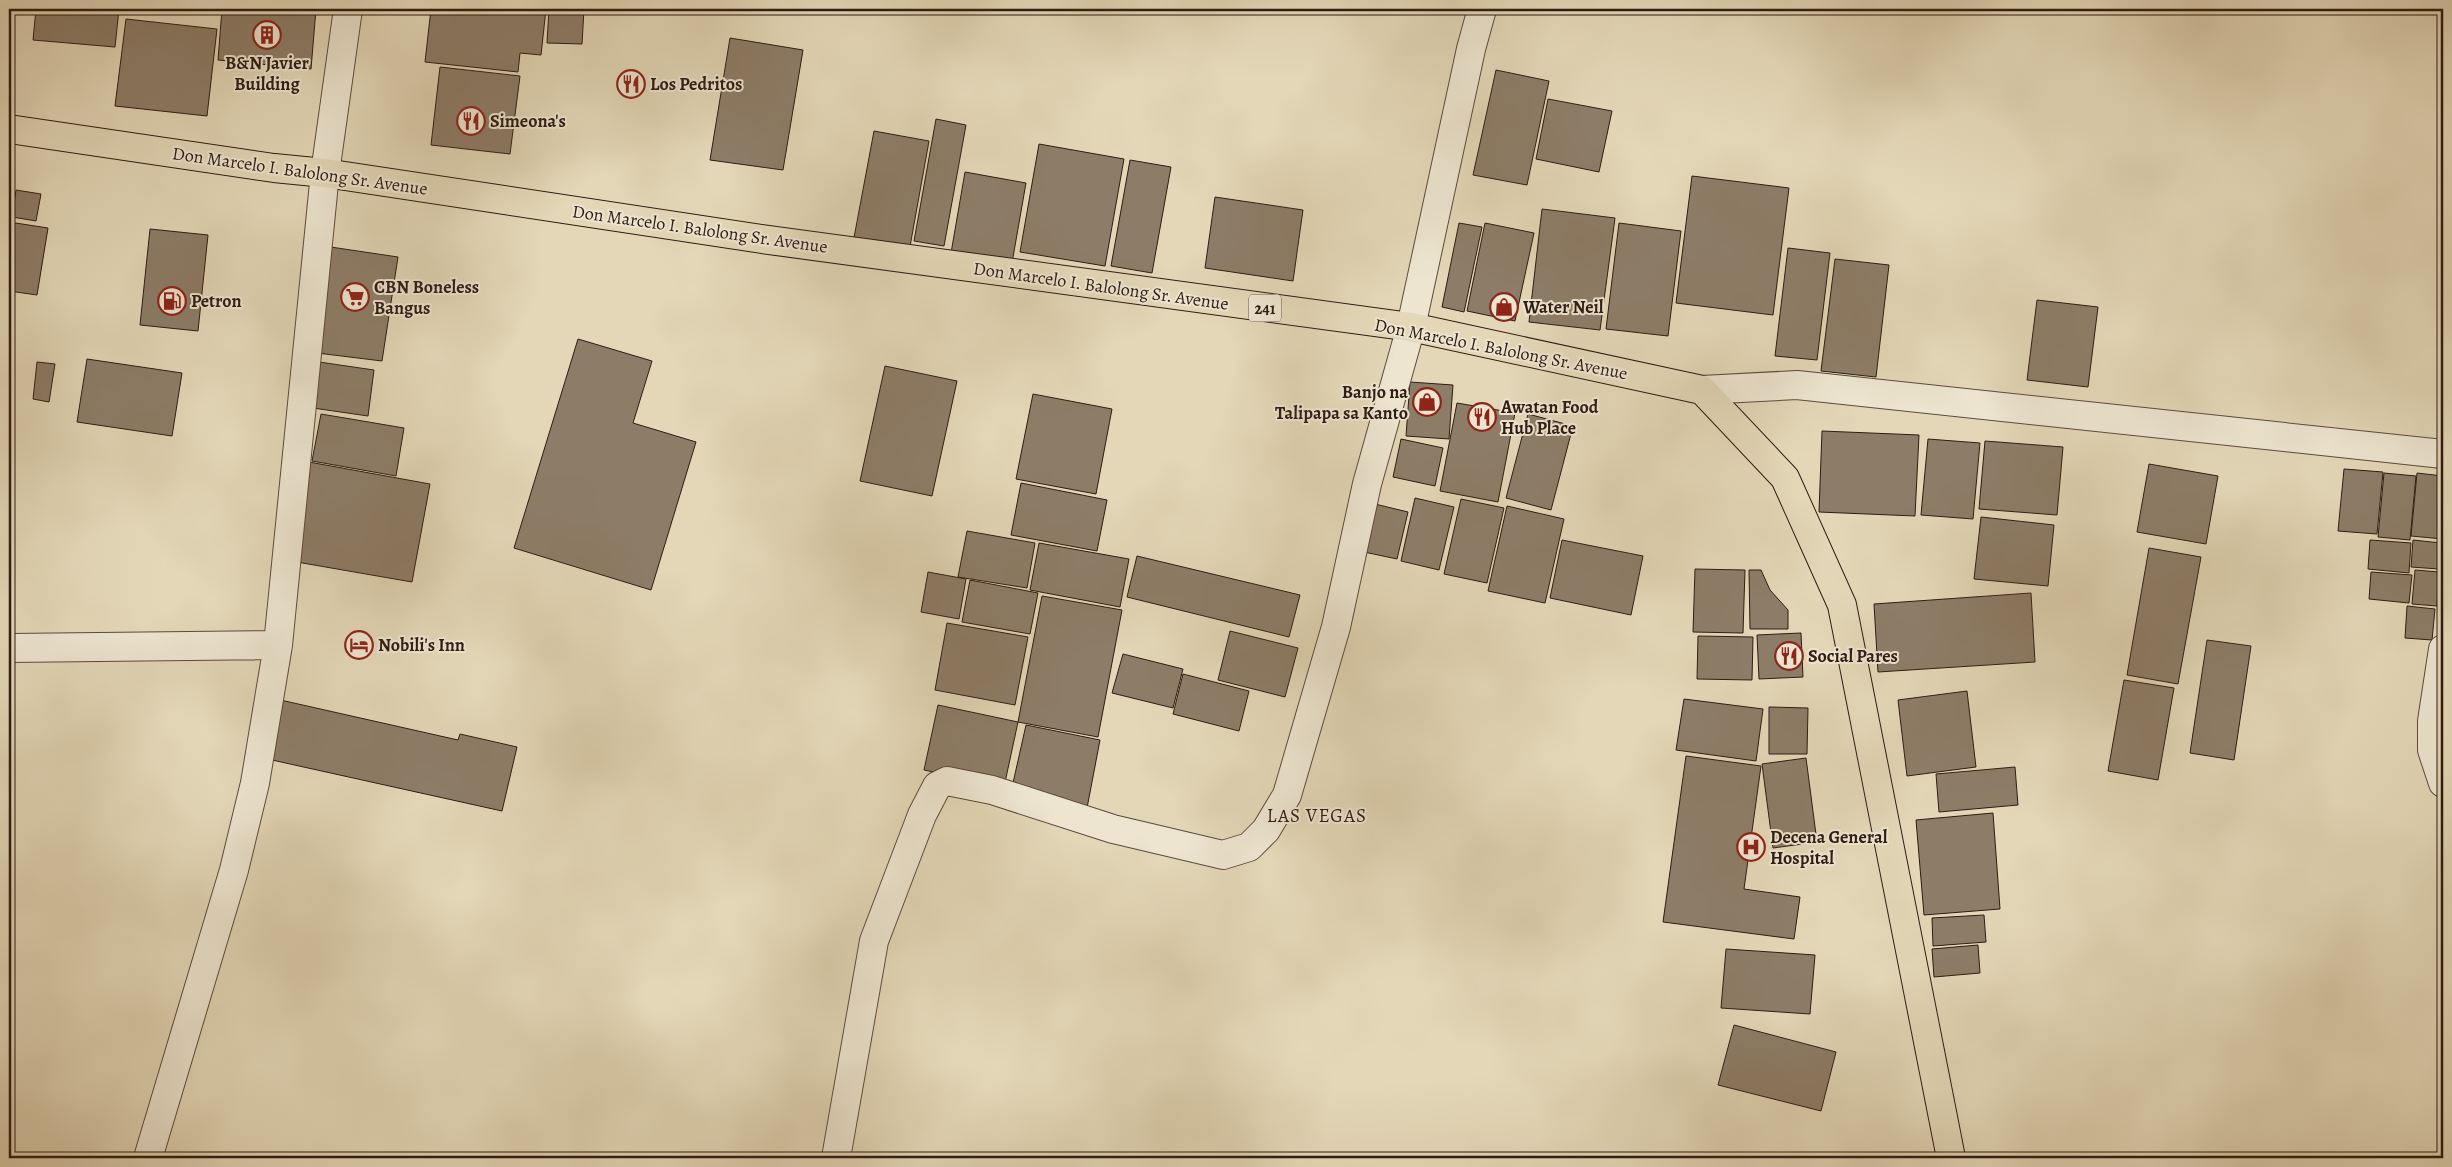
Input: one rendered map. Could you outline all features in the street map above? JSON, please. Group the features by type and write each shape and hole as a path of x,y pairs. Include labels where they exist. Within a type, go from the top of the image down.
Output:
{"main road":[{"name":"Don Marcelo I. Balolong Sr. Avenue","path":"9,129 274,168 325,173 762,239 1411,328 1702,390"},
{"path":"1702,390 1785,478 1842,605 1951,1158"}],"street":[{"path":"148,1158 234,870 255,783 278,645 325,173 348,9"},
{"path":"836,1158 874,940 922,815 938,786 947,781 992,790 1113,829 1223,855 1248,847 1266,830 1287,795 1336,627 1368,484 1411,328 1471,49 1482,9"},
{"path":"1702,390 1798,384 2443,454"},
{"path":"9,648 278,645"},
{"path":"2443,649 2432,721 2432,750 2443,783"}],"building":[{"path":"36,9 119,9 115,47 33,40"},
{"name":"B&N Javier Building","path":"222,9 316,9 311,69 218,60"},
{"path":"431,9 546,9 541,55 520,53 518,72 425,62"},
{"path":"549,9 584,9 582,44 547,43"},
{"path":"126,19 217,29 207,116 115,106"},
{"path":"730,38 803,50 783,170 710,160"},
{"path":"440,67 520,76 510,154 431,145"},
{"path":"1496,70 1549,81 1527,185 1473,175"},
{"path":"1548,99 1612,111 1599,172 1536,159"},
{"path":"936,119 966,125 944,246 914,241"},
{"path":"874,131 929,141 909,252 853,243"},
{"path":"1039,144 1124,159 1105,266 1020,252"},
{"path":"1130,160 1171,167 1152,273 1111,266"},
{"path":"965,172 1026,183 1012,263 951,253"},
{"path":"1692,176 1789,188 1773,315 1676,303"},
{"path":"9,186 13,187 9,212"},
{"path":"16,190 41,194 36,221 12,217"},
{"path":"1215,197 1303,210 1293,281 1205,268"},
{"path":"1542,209 1615,218 1600,330 1529,322"},
{"path":"9,222 48,228 37,295 9,291"},
{"path":"1459,223 1482,227 1464,312 1442,307"},
{"path":"1485,223 1534,233 1515,321 1467,311"},
{"path":"1619,223 1681,231 1668,336 1606,329"},
{"name":"Petron","path":"150,229 208,235 198,331 140,325"},
{"path":"324,246 398,257 382,361 309,352"},
{"path":"1788,248 1830,253 1817,360 1775,356"},
{"path":"1835,259 1889,265 1876,377 1821,371"},
{"path":"2037,300 2098,307 2088,387 2027,380"},
{"path":"578,339 652,361 633,423 696,442 651,590 514,548"},
{"path":"87,359 182,373 172,436 77,422"},
{"path":"37,362 55,364 49,402 33,399"},
{"path":"319,362 374,370 368,416 313,408"},
{"path":"885,366 957,381 932,496 860,481"},
{"path":"1410,382 1453,385 1449,439 1406,436"},
{"path":"1033,394 1112,409 1096,494 1016,479"},
{"path":"1457,403 1515,413 1498,502 1440,491"},
{"path":"321,414 404,428 396,476 312,461"},
{"path":"1528,414 1573,426 1551,510 1506,498"},
{"path":"1822,431 1919,435 1915,516 1819,512"},
{"path":"1401,439 1443,448 1435,486 1393,477"},
{"path":"1928,439 1980,443 1973,519 1921,515"},
{"path":"1985,441 2063,447 2057,515 1979,509"},
{"path":"309,462 430,484 412,582 291,561"},
{"path":"2149,464 2218,476 2206,544 2137,532"},
{"path":"2344,469 2383,472 2377,534 2338,531"},
{"path":"2384,473 2416,476 2410,540 2378,537"},
{"path":"2417,473 2443,476 2443,539 2411,536"},
{"path":"1021,483 1107,500 1097,551 1011,535"},
{"path":"1415,498 1454,507 1439,570 1401,561"},
{"path":"1461,499 1504,508 1487,583 1444,574"},
{"path":"1375,504 1408,512 1397,559 1364,552"},
{"path":"1507,506 1564,519 1545,603 1488,591"},
{"path":"1981,517 2054,525 2048,586 1974,579"},
{"path":"967,531 1035,543 1027,588 958,577"},
{"path":"1562,540 1643,556 1631,615 1550,598"},
{"path":"2370,540 2411,543 2409,573 2368,569"},
{"path":"2413,540 2441,543 2439,569 2411,567"},
{"path":"1039,543 1129,559 1120,607 1030,590"},
{"path":"2149,548 2201,557 2178,684 2127,675"},
{"path":"2443,553 2443,597 2439,597"},
{"path":"1137,556 1300,595 1289,637 1127,597"},
{"path":"1695,569 1745,570 1743,633 1693,632"},
{"path":"1749,570 1761,570 1770,590 1788,610 1788,629 1750,629"},
{"path":"2415,570 2439,572 2437,606 2412,604"},
{"path":"928,572 966,579 959,619 921,612"},
{"path":"2371,572 2412,575 2409,603 2369,599"},
{"path":"970,580 1038,593 1030,634 962,622"},
{"path":"2031,593 2035,662 1878,672 1874,604"},
{"path":"1042,596 1122,610 1098,737 1018,722"},
{"path":"2407,606 2435,609 2432,640 2405,638"},
{"path":"947,623 1028,637 1015,705 935,690"},
{"path":"1230,631 1298,648 1285,697 1218,680"},
{"path":"1801,633 1803,677 1759,679 1757,635"},
{"path":"1698,636 1753,637 1752,680 1697,679"},
{"path":"2207,640 2251,646 2234,760 2190,753"},
{"path":"1123,654 1183,669 1173,708 1112,693"},
{"path":"1183,674 1249,691 1239,731 1173,714"},
{"path":"2124,680 2174,688 2158,780 2108,771"},
{"path":"1967,691 1976,767 1907,776 1898,700"},
{"path":"276,699 458,740 460,734 517,747 502,811 263,758"},
{"path":"1684,699 1763,709 1756,761 1676,750"},
{"path":"938,705 1018,722 1004,787 924,770"},
{"path":"1769,707 1808,708 1807,754 1769,754"},
{"path":"1026,725 1100,740 1087,808 1011,792"},
{"path":"1686,756 1761,766 1744,889 1800,897 1794,939 1663,922"},
{"path":"1806,758 1817,842 1773,848 1762,764"},
{"path":"2015,767 2018,805 1939,812 1936,774"},
{"path":"1993,813 2000,909 1924,915 1916,820"},
{"path":"1984,915 1986,942 1933,946 1932,918"},
{"path":"1978,945 1980,973 1934,977 1932,949"},
{"path":"1726,949 1815,955 1810,1014 1721,1008"},
{"path":"1734,1025 1836,1052 1821,1111 1718,1085"}],"place":[{"name":"B&N Javier Building","path":"267,35"},
{"name":"Los Pedritos","path":"631,84"},
{"name":"Simeona's","path":"471,121"},
{"name":"CBN Boneless Bangus","path":"355,297"},
{"name":"Petron","path":"172,301"},
{"name":"Water Neil","path":"1504,307"},
{"name":"Banjo na Talipapa sa Kanto","path":"1427,402"},
{"name":"Awatan Food Hub Place","path":"1482,417"},
{"name":"Nobili's Inn","path":"359,645"},
{"name":"Social Pares","path":"1789,656"},
{"name":"Decena General Hospital","path":"1751,847"}],"district":[{"name":"LAS VEGAS","path":"1317,815"}]}
